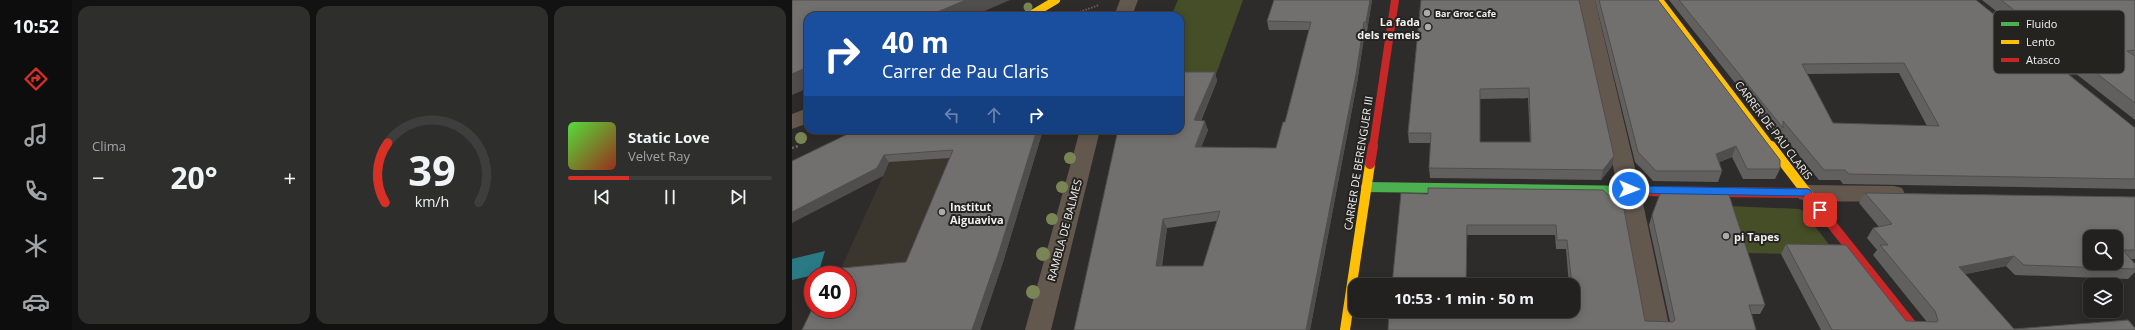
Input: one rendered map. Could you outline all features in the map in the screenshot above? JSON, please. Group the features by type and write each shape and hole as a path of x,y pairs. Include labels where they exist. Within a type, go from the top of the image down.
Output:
{"street":[{"path":"1036,12 1056,0"},
{"path":"1124,12 1129,0"},
{"name":"CARRER DE BERENGUER III","path":"1345,330 1395,0"},
{"path":"1586,0 1629,189 1656,330"},
{"name":"CARRER DE PAU CLARIS","path":"1659,0 1807,193 1916,330"},
{"path":"792,122 804,117"},
{"name":"RAMBLA DE BALMES","path":"1038,330 1089,134"},
{"path":"1366,187 1629,189 1914,194"}],"shaded area":[{"name":"Institut Aiguaviva","path":"902,134 1042,134 1003,262 856,274 856,266 842,266"}],"green space":[{"path":"1178,0 1243,0 1215,77 1184,78 1184,12 1173,12"},
{"path":"1728,206 1800,209 1804,212 1837,255 1743,253"}],"water":[{"path":"825,251 820,266 804,266 804,277 792,280 792,259"}],"building":[{"path":"792,0 966,0 938,12 804,12 804,69 792,74"},
{"path":"1274,0 1370,0 1366,22 1364,22 1356,74 1306,330 1074,330 1117,134 1184,134 1184,74 1185,72 1215,72 1194,120 1205,121 1195,147 1276,148 1283,122 1285,122 1311,22 1267,21","holes":["1220,211 1203,266 1156,266 1163,219"]},
{"path":"1421,0 1579,0 1614,156 1603,170 1429,168 1431,133 1408,133","holes":["1529,88 1531,142 1480,142 1480,89"]},
{"path":"1599,0 1658,0 1780,160 1780,169 1747,169 1736,146 1716,154 1722,171 1656,171 1638,152"},
{"path":"1679,0 1976,0 1993,14 1993,74 2068,74 2135,128 2135,179 1849,174 1845,170 1824,170 1783,121 1783,128","holes":["1904,63 1939,126 1833,123 1802,64"]},
{"path":"2001,0 2135,0 2135,50 2127,51 2135,56 2135,103 2097,74 2125,74 2125,10 2014,10"},
{"path":"848,134 1036,134 998,255 972,330 802,330 808,318 856,318 856,267 906,262 953,150 884,155 877,168 792,212 792,161"},
{"path":"1428,188 1603,190 1624,209 1645,321 1673,322 1675,320 1652,215 1661,191 1728,192 1765,305 1749,305 1756,330 1388,330 1389,318 1580,318 1580,278 1571,278 1567,240 1557,240 1556,225 1467,225 1466,278 1393,278 1401,193 1428,194"},
{"path":"1865,193 2135,197 2135,250 2123,250 2123,230 2083,230 2083,267 2024,265 2014,256 1959,267 2014,329 2128,320 2135,330 1832,330 1786,244 1846,245 1906,321 1937,322 1938,320 1935,311 1880,245 1888,245 1873,228 1892,224"},
{"path":"2123,250 2135,264 2135,269 2123,269"}],"traffic: fast":[{"path":"1366,187 1636,191"}],"traffic: slow":[{"path":"1036,12 1056,0"},
{"path":"1659,0 1813,201"},
{"path":"1345,330 1370,164"}],"traffic: jam":[{"path":"1370,164 1395,0"},
{"path":"1636,191 1807,193"},
{"path":"1813,201 1916,330"}],"place":[{"name":"Bar Groc Cafe","path":"1427,13"},
{"name":"La fada dels remeis","path":"1428,27"},
{"name":"Institut Aiguaviva","path":"942,212"},
{"name":"pi Tapes","path":"1726,236"}],"route":[{"path":"1629,189 1807,193 1820,210"}]}
